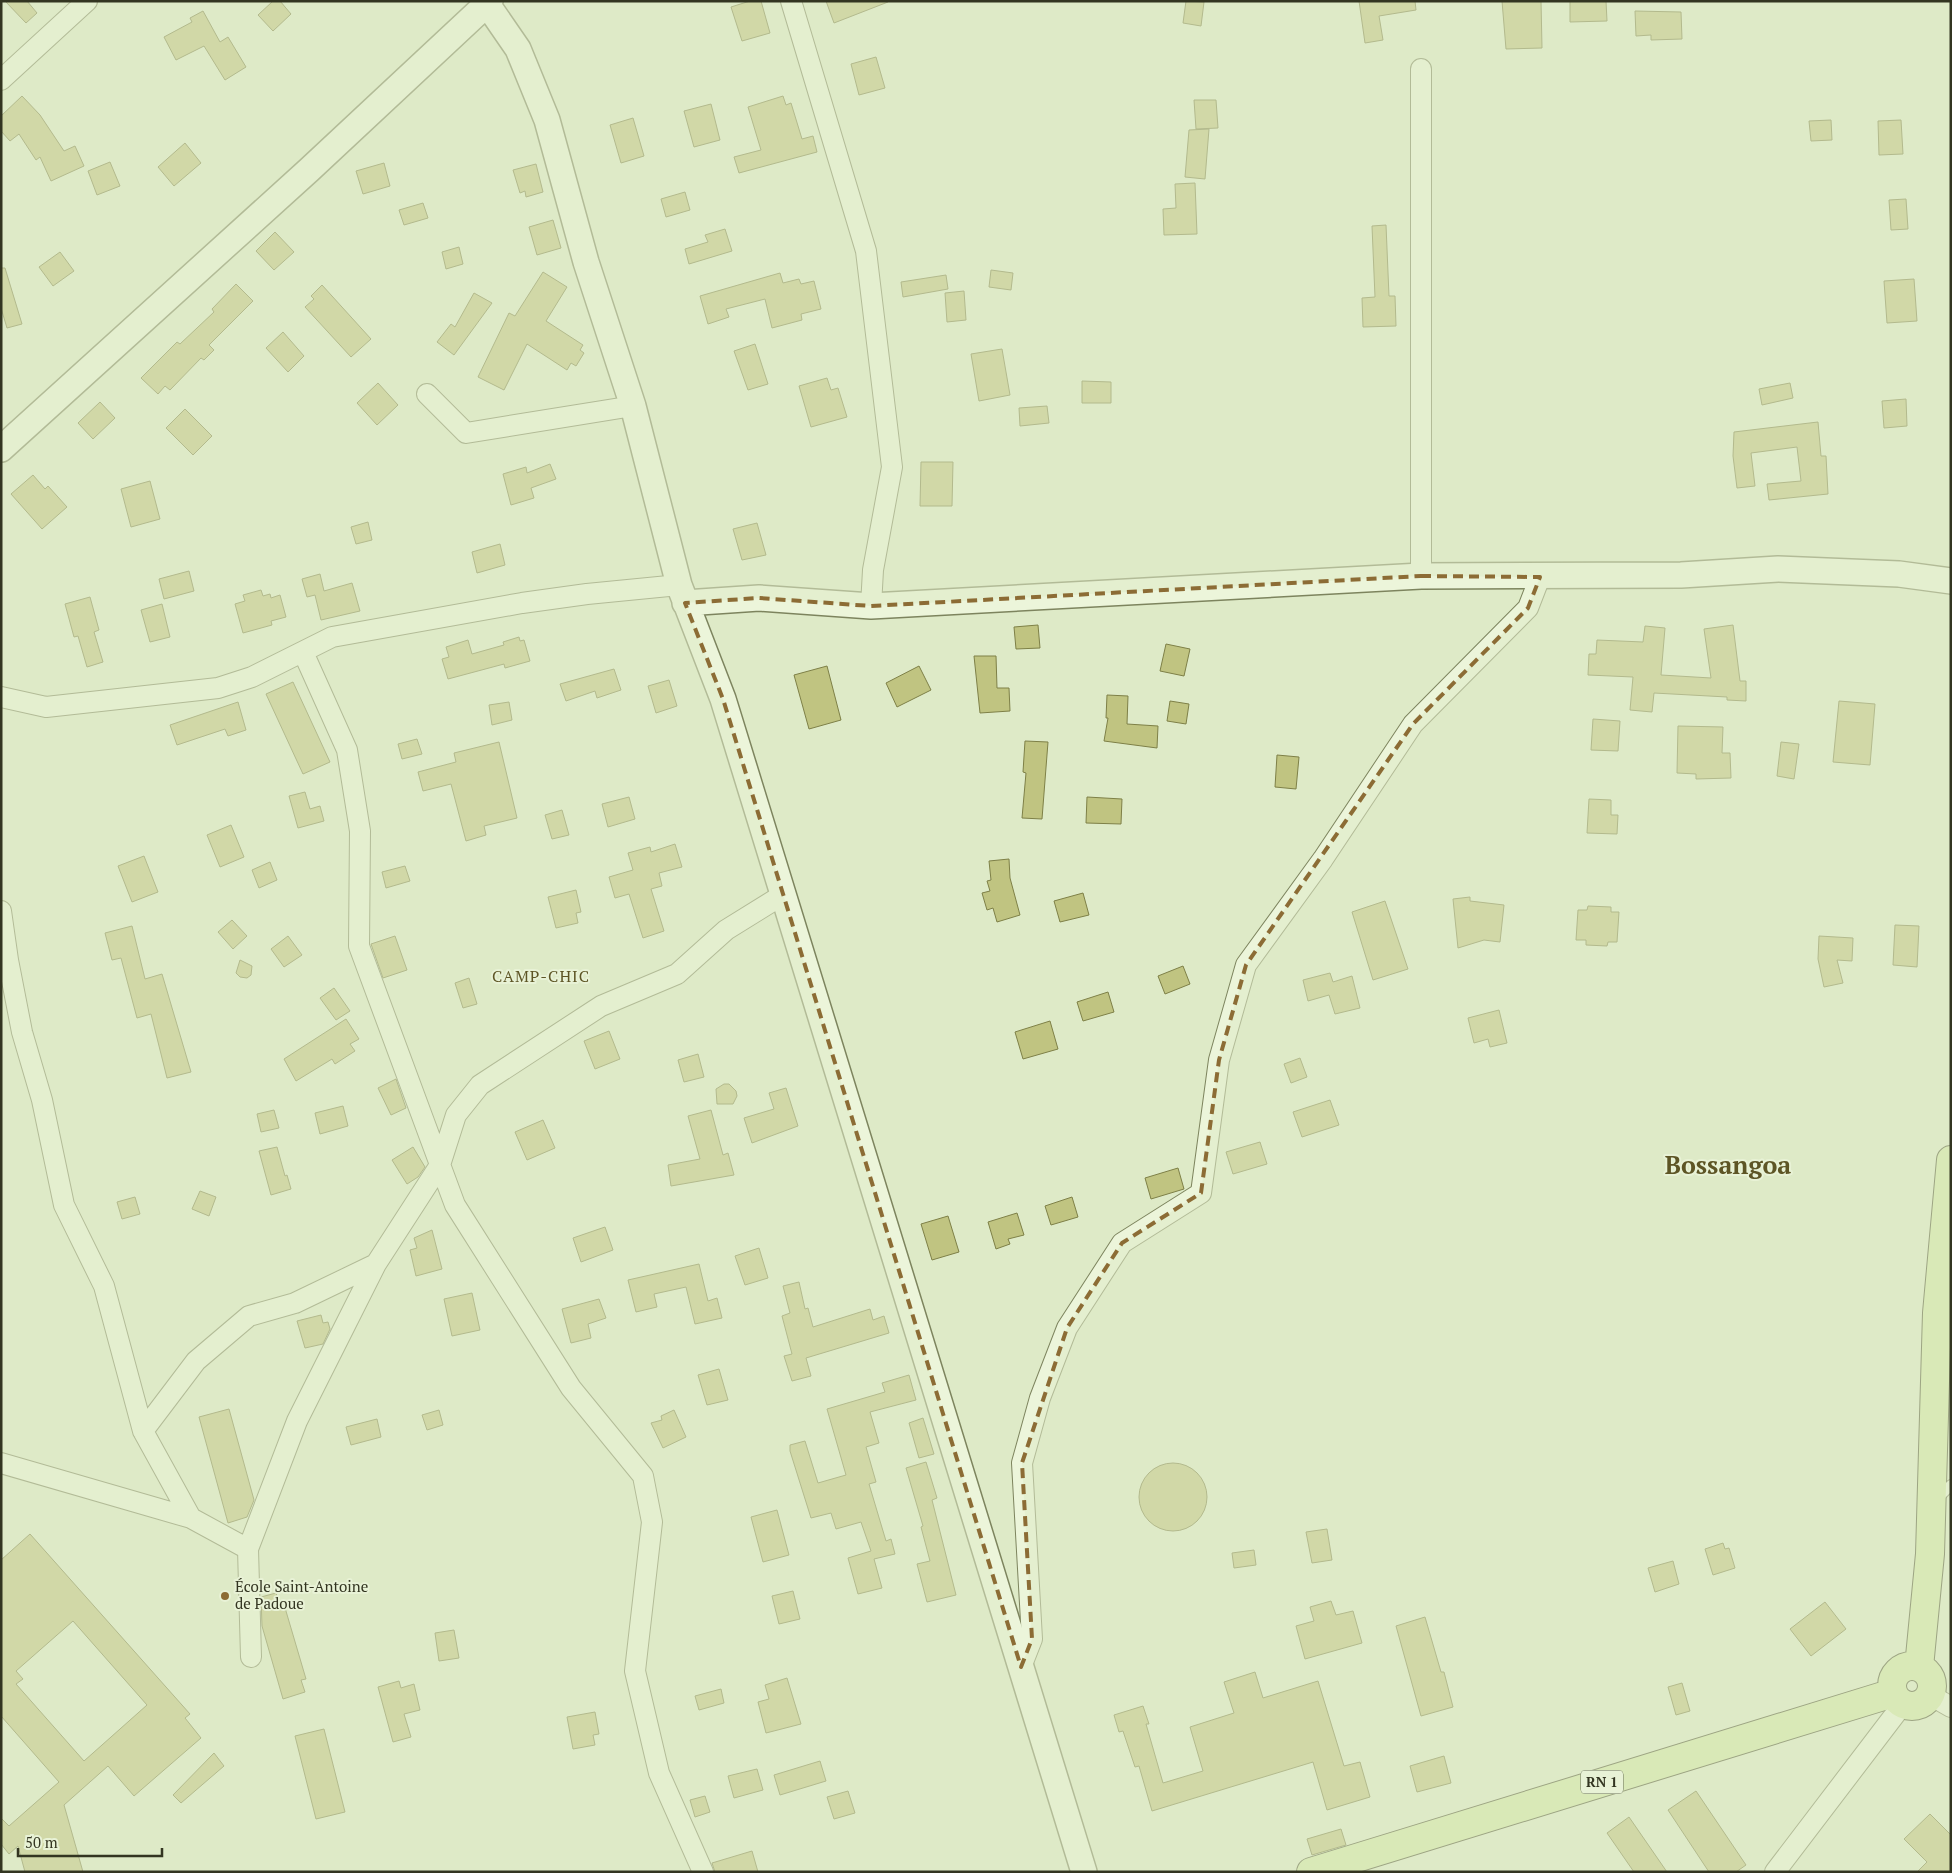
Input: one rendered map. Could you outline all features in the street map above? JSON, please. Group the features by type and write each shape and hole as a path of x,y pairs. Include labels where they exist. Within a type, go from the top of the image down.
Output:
{"main road":[{"path":"1936,1685 1910,1666 1901,1668 1894,1675 1892,1683 1898,1698 1918,1705 1936,1685 1941,1494 1938,1313 1951,1160"},
{"name":"RN 1","path":"1311,1872 1898,1698"}],"street":[{"path":"1,80 87,1"},
{"path":"791,1 866,251 892,467 873,570 871,606"},
{"path":"1,448 309,170 487,2 518,49 547,120 586,262 633,406 682,594 723,698 1084,1872"},
{"path":"1421,69 1421,576"},
{"path":"428,394 466,433 633,406"},
{"path":"1,698 46,707 218,688 252,677 332,637 373,628 587,594 682,594 871,606 1421,576 1681,575 1778,569 1899,574 1951,580"},
{"path":"1021,1667 1032,1639 1022,1463 1040,1398 1067,1328 1122,1243 1201,1193 1219,1060 1246,965 1323,859 1413,724 1528,608 1540,577"},
{"path":"303,652 347,750 360,831 358,946 455,1206 571,1388 642,1476 652,1522 636,1671 660,1773 703,1872"},
{"path":"251,1657 248,1548 296,1421 376,1264 440,1165 456,1115 480,1085 601,1006 677,974 726,930 784,894"},
{"path":"1,911 22,1032 42,1100 64,1205 104,1286 143,1431 191,1518"},
{"path":"143,1431 196,1361 249,1316 295,1303 376,1264"},
{"path":"1,1463 191,1518 248,1548"},
{"path":"1776,1872 1898,1698"}],"highlighted area":[{"path":"1421,576 1540,577 1528,608 1413,724 1246,965 1219,1060 1201,1193 1122,1243 1067,1328 1022,1463 1032,1639 1021,1667 723,699 685,603 759,598 871,606"}],"building":[{"path":"5,1 27,1 37,13 26,23"},
{"path":"273,1 280,1 291,14 273,31 258,15"},
{"path":"750,1 761,1 770,33 742,41 731,7"},
{"path":"826,1 888,1 888,2 834,23"},
{"path":"1186,1 1204,2 1201,26 1183,23"},
{"path":"1359,1 1415,1 1416,10 1379,16 1383,40 1365,43"},
{"path":"1502,1 1541,1 1542,48 1506,49"},
{"path":"1570,1 1606,1 1607,21 1570,22"},
{"path":"203,11 220,42 228,37 246,67 225,80 204,46 176,60 164,37 192,22 190,18"},
{"path":"1635,11 1681,12 1682,39 1651,40 1651,35 1636,36"},
{"path":"876,57 885,88 859,95 851,64"},
{"path":"22,96 40,115 64,151 75,146 84,166 51,181 40,157 36,160 19,134 10,141 1,131 1,116"},
{"path":"783,96 786,105 791,103 802,139 813,136 817,152 739,173 734,157 761,150 748,107"},
{"path":"1194,100 1216,100 1218,128 1196,129"},
{"path":"711,104 720,140 694,147 684,111"},
{"path":"633,118 644,156 621,163 610,125"},
{"path":"1831,120 1832,140 1811,141 1809,121"},
{"path":"1901,120 1903,154 1879,155 1878,121"},
{"path":"1209,129 1205,179 1185,177 1189,130"},
{"path":"185,143 201,163 174,186 158,167"},
{"path":"110,162 120,186 97,195 88,171"},
{"path":"384,163 390,186 363,194 356,171"},
{"path":"536,164 543,192 526,197 525,191 520,193 513,170"},
{"path":"1195,183 1197,234 1164,235 1163,209 1176,208 1175,184"},
{"path":"685,192 690,210 666,217 661,199"},
{"path":"1906,199 1908,229 1891,230 1889,200"},
{"path":"423,203 428,218 404,225 399,210"},
{"path":"553,220 561,248 537,255 529,227"},
{"path":"1386,225 1389,296 1395,296 1396,326 1363,327 1362,298 1375,297 1372,226"},
{"path":"725,229 732,251 689,264 685,249 708,242 705,235"},
{"path":"275,232 294,252 274,270 256,251"},
{"path":"459,247 463,264 446,269 442,252"},
{"path":"60,252 74,271 53,286 39,267"},
{"path":"1,268 5,268 22,324 7,328 1,308"},
{"path":"991,270 1013,273 1011,290 989,287"},
{"path":"543,272 567,287 546,321 583,345 580,350 584,353 576,366 571,363 567,370 527,344 504,390 478,377 509,313 515,316"},
{"path":"780,273 783,283 799,279 801,284 814,281 821,309 801,314 802,320 772,328 765,299 726,309 729,317 708,324 700,296"},
{"path":"946,275 948,289 903,297 901,282"},
{"path":"1914,279 1917,321 1887,323 1884,281"},
{"path":"236,284 253,301 209,345 214,350 204,360 201,358 170,390 165,386 158,394 141,378 177,342 180,344 214,312 212,309"},
{"path":"322,285 371,339 351,357 305,307 314,299 311,296"},
{"path":"964,291 966,320 947,322 945,293"},
{"path":"474,293 492,303 454,355 437,342 451,324 455,327"},
{"path":"283,332 304,356 288,372 266,348"},
{"path":"755,344 768,384 748,390 734,351"},
{"path":"1002,349 1010,395 979,401 971,354"},
{"path":"827,378 831,390 838,388 847,417 811,427 799,386"},
{"path":"1082,381 1111,382 1111,403 1082,403"},
{"path":"378,383 398,405 377,425 357,403"},
{"path":"1790,383 1793,398 1762,405 1759,389"},
{"path":"1906,399 1907,426 1884,428 1882,401"},
{"path":"100,402 115,418 93,439 78,423"},
{"path":"1047,406 1049,423 1020,426 1019,408"},
{"path":"185,409 212,436 193,455 166,428"},
{"path":"1818,422 1821,456 1826,456 1828,494 1769,500 1767,484 1801,481 1797,447 1751,453 1755,486 1737,488 1733,456 1734,432"},
{"path":"921,462 953,462 952,506 920,506"},
{"path":"550,464 556,479 531,488 534,498 511,505 503,474 526,467 527,473"},
{"path":"33,475 45,489 48,486 67,507 42,529 11,494"},
{"path":"150,481 160,519 131,527 121,489"},
{"path":"368,522 372,540 356,544 351,527"},
{"path":"757,523 766,555 742,560 733,529"},
{"path":"500,544 505,565 477,573 472,552"},
{"path":"189,571 194,591 164,599 159,579"},
{"path":"320,574 324,591 352,583 360,611 321,620 315,595 307,597 302,579"},
{"path":"261,590 263,596 270,594 271,598 280,595 286,617 271,621 272,625 243,633 235,604 245,601 243,595"},
{"path":"90,597 99,630 94,632 103,662 87,667 78,636 74,637 65,604"},
{"path":"162,604 170,637 150,642 141,610"},
{"path":"1038,625 1040,648 1016,649 1014,627"},
{"path":"1733,625 1740,681 1746,681 1746,701 1727,700 1727,697 1654,693 1652,712 1630,710 1633,677 1588,675 1589,654 1596,654 1597,640 1643,642 1645,626 1665,628 1661,675 1711,678 1704,629"},
{"path":"519,637 520,641 524,640 530,661 505,668 504,664 448,679 442,659 449,657 446,647 468,640 472,654 504,645 503,642"},
{"path":"1166,644 1190,649 1184,676 1160,671"},
{"path":"974,656 996,656 997,688 1009,688 1010,711 980,713"},
{"path":"827,666 841,720 809,729 794,675"},
{"path":"919,666 931,690 897,707 886,683"},
{"path":"614,669 621,690 597,698 595,691 566,701 560,684"},
{"path":"669,680 677,706 656,713 648,686"},
{"path":"293,682 330,762 303,774 266,694"},
{"path":"1107,695 1128,696 1127,724 1158,726 1157,748 1104,741 1108,718 1106,718"},
{"path":"1170,701 1189,704 1186,724 1167,721"},
{"path":"1839,701 1875,704 1870,765 1833,762"},
{"path":"238,702 246,730 228,736 225,729 177,745 170,725"},
{"path":"509,702 512,720 492,725 489,705"},
{"path":"1593,719 1620,721 1618,751 1591,750"},
{"path":"1678,726 1723,727 1722,753 1730,753 1731,778 1696,779 1696,774 1677,773"},
{"path":"417,739 422,754 402,759 398,744"},
{"path":"1025,741 1048,742 1042,819 1022,818 1026,773 1023,772"},
{"path":"499,742 517,818 484,826 486,835 466,841 451,784 423,791 418,772 456,762 454,753"},
{"path":"1781,742 1799,744 1794,779 1777,776"},
{"path":"1277,755 1299,757 1296,789 1275,787"},
{"path":"305,792 310,809 320,806 324,821 298,828 289,796"},
{"path":"629,797 635,819 608,827 602,804"},
{"path":"1087,797 1122,799 1121,824 1086,823"},
{"path":"1589,799 1611,800 1611,815 1618,815 1617,834 1587,833"},
{"path":"562,810 569,835 552,839 545,815"},
{"path":"231,825 244,857 220,867 207,835"},
{"path":"675,844 682,867 659,873 662,886 651,889 664,931 643,938 629,894 615,898 609,877 633,870 628,853 650,847 651,852"},
{"path":"144,856 158,892 132,902 118,866"},
{"path":"1009,859 1010,878 1020,915 997,922 993,908 987,910 982,893 990,891 987,881 991,880 989,861"},
{"path":"270,862 277,880 259,888 252,870"},
{"path":"405,866 410,881 386,888 382,872"},
{"path":"576,890 581,912 576,913 578,923 556,928 548,897"},
{"path":"1083,893 1089,915 1060,922 1054,901"},
{"path":"1470,897 1470,901 1504,905 1500,942 1484,940 1458,948 1453,899"},
{"path":"1385,901 1408,969 1373,980 1352,912"},
{"path":"1588,906 1611,907 1611,912 1619,912 1617,942 1608,942 1607,946 1586,945 1586,940 1576,940 1578,910 1587,910"},
{"path":"232,920 247,936 233,949 218,932"},
{"path":"1895,925 1919,926 1917,967 1893,965"},
{"path":"132,926 145,979 162,974 191,1072 167,1078 151,1014 137,1018 121,958 112,960 105,933"},
{"path":"288,936 302,955 284,967 271,949"},
{"path":"395,936 407,970 383,978 371,944"},
{"path":"1819,936 1853,938 1852,961 1837,960 1843,983 1824,987 1818,959"},
{"path":"240,960 252,966 251,975 247,978 240,977 236,973"},
{"path":"1183,966 1190,984 1165,994 1158,976"},
{"path":"1330,973 1333,982 1352,976 1360,1008 1335,1014 1329,995 1308,1001 1303,980"},
{"path":"469,978 477,1004 463,1008 455,983"},
{"path":"334,988 350,1011 336,1020 320,998"},
{"path":"1108,992 1114,1012 1083,1021 1077,1002"},
{"path":"1499,1010 1507,1043 1490,1047 1488,1039 1474,1043 1468,1018"},
{"path":"346,1019 359,1039 350,1044 355,1051 335,1064 332,1059 296,1081 284,1059"},
{"path":"1050,1021 1058,1049 1023,1059 1015,1032"},
{"path":"609,1031 620,1059 595,1069 584,1041"},
{"path":"698,1054 704,1077 684,1082 678,1060"},
{"path":"1300,1058 1307,1077 1291,1083 1284,1064"},
{"path":"396,1079 406,1108 391,1115 378,1088"},
{"path":"724,1084 729,1084 736,1091 737,1096 733,1104 717,1104 716,1089"},
{"path":"786,1088 798,1126 752,1143 744,1118 774,1109 769,1093"},
{"path":"1330,1100 1339,1125 1302,1137 1293,1112"},
{"path":"343,1106 348,1126 320,1134 315,1113"},
{"path":"274,1110 279,1128 261,1132 257,1114"},
{"path":"711,1110 723,1155 728,1153 734,1175 671,1186 668,1165 700,1159 688,1116"},
{"path":"543,1120 555,1148 527,1160 515,1132"},
{"path":"1260,1142 1267,1164 1233,1174 1226,1152"},
{"path":"277,1147 285,1176 287,1175 291,1189 271,1195 259,1151"},
{"path":"413,1147 425,1167 418,1177 407,1184 392,1160"},
{"path":"1178,1168 1184,1189 1151,1199 1145,1178"},
{"path":"200,1191 216,1197 209,1216 192,1209"},
{"path":"135,1197 140,1214 122,1219 117,1202"},
{"path":"1072,1197 1078,1217 1051,1225 1045,1206"},
{"path":"1017,1213 1024,1235 1008,1239 1010,1244 996,1249 988,1222"},
{"path":"948,1216 959,1252 932,1260 921,1224"},
{"path":"605,1227 613,1250 581,1262 573,1238"},
{"path":"432,1230 442,1269 416,1276 410,1250 417,1248 414,1238"},
{"path":"759,1248 768,1278 745,1285 735,1256"},
{"path":"699,1264 708,1301 717,1298 722,1318 695,1324 686,1287 654,1294 657,1307 636,1312 628,1280"},
{"path":"799,1282 805,1309 808,1308 813,1327 870,1309 873,1320 884,1316 889,1333 806,1358 811,1376 792,1381 784,1356 792,1354 782,1316 790,1313 783,1286"},
{"path":"472,1293 480,1330 452,1336 444,1299"},
{"path":"599,1299 606,1318 588,1324 591,1338 571,1343 562,1309"},
{"path":"321,1315 323,1323 328,1322 330,1329 323,1344 305,1348 297,1321"},
{"path":"719,1369 728,1400 707,1405 698,1375"},
{"path":"909,1375 916,1400 870,1412 879,1443 866,1447 876,1482 869,1484 886,1541 891,1539 895,1554 874,1559 882,1588 858,1594 848,1558 871,1551 861,1522 836,1529 831,1513 811,1518 790,1451 790,1445 805,1441 818,1483 846,1475 827,1409 885,1392 882,1383"},
{"path":"229,1409 254,1500 247,1517 228,1523 199,1417"},
{"path":"439,1410 443,1425 427,1430 422,1415"},
{"path":"674,1410 686,1437 663,1448 651,1423 662,1420 661,1416"},
{"path":"923,1418 934,1454 919,1458 909,1423"},
{"path":"377,1419 381,1437 351,1445 346,1427"},
{"path":"926,1462 937,1498 932,1500 956,1595 927,1602 917,1564 930,1561 921,1527 923,1526 906,1468"},
{"path":"1173,1463 1186,1466 1197,1473 1204,1484 1207,1497 1204,1510 1197,1521 1186,1528 1173,1531 1160,1528 1149,1521 1142,1510 1139,1497 1142,1484 1149,1473 1160,1466"},
{"path":"777,1510 789,1555 763,1562 751,1517"},
{"path":"1327,1529 1332,1560 1312,1563 1306,1532"},
{"path":"30,1534 190,1714 185,1718 201,1738 134,1796 108,1766 64,1805 83,1872 25,1872 18,1846 9,1854 1,1844 1,1818 9,1826 59,1782 1,1716 1,1560","holes":["73,1621 147,1705 84,1761 16,1684 23,1679 16,1671"]},
{"path":"1723,1543 1725,1549 1729,1548 1735,1568 1713,1575 1705,1549"},
{"path":"1254,1550 1256,1565 1234,1568 1232,1553"},
{"path":"1673,1561 1679,1584 1655,1592 1648,1568"},
{"path":"793,1591 800,1619 779,1624 772,1596"},
{"path":"276,1593 279,1603 283,1601 306,1679 301,1680 305,1692 283,1699 262,1626 261,1597"},
{"path":"1331,1601 1336,1615 1353,1611 1362,1643 1305,1659 1296,1626 1314,1621 1310,1607"},
{"path":"1825,1602 1846,1629 1811,1656 1790,1629"},
{"path":"1425,1617 1441,1672 1444,1672 1453,1707 1421,1716 1396,1626"},
{"path":"454,1630 459,1658 439,1661 435,1633"},
{"path":"1255,1672 1263,1698 1318,1681 1344,1766 1360,1762 1370,1797 1327,1810 1313,1762 1152,1811 1139,1766 1135,1767 1123,1731 1119,1732 1114,1715 1143,1706 1149,1724 1146,1724 1163,1783 1203,1771 1190,1727 1234,1713 1224,1682"},
{"path":"787,1678 801,1724 766,1733 758,1702 769,1699 765,1685"},
{"path":"399,1681 401,1688 414,1684 420,1710 404,1714 411,1737 393,1742 378,1687"},
{"path":"1682,1683 1690,1711 1676,1715 1668,1687"},
{"path":"721,1689 724,1703 699,1710 695,1696"},
{"path":"595,1712 599,1734 593,1735 595,1745 573,1749 567,1717"},
{"path":"324,1729 345,1812 316,1819 295,1736"},
{"path":"214,1753 224,1766 181,1803 173,1795"},
{"path":"1444,1756 1451,1783 1417,1792 1410,1766"},
{"path":"820,1761 826,1781 780,1795 774,1775"},
{"path":"757,1769 763,1790 734,1798 728,1776"},
{"path":"848,1791 855,1813 834,1819 827,1797"},
{"path":"1696,1791 1746,1865 1736,1872 1709,1872 1668,1810"},
{"path":"705,1796 710,1812 695,1817 690,1800"},
{"path":"1930,1814 1951,1835 1951,1872 1917,1872 1927,1862 1904,1839"},
{"path":"1629,1817 1667,1872 1634,1872 1607,1833"},
{"path":"1341,1829 1346,1845 1312,1855 1307,1839"},
{"path":"752,1851 758,1872 715,1872 712,1863"}],"place":[{"name":"École Saint-Antoine de Padoue","path":"225,1596"}],"district":[{"name":"CAMP-CHIC","path":"541,976"},
{"name":"Bossangoa","path":"1728,1165"}]}
